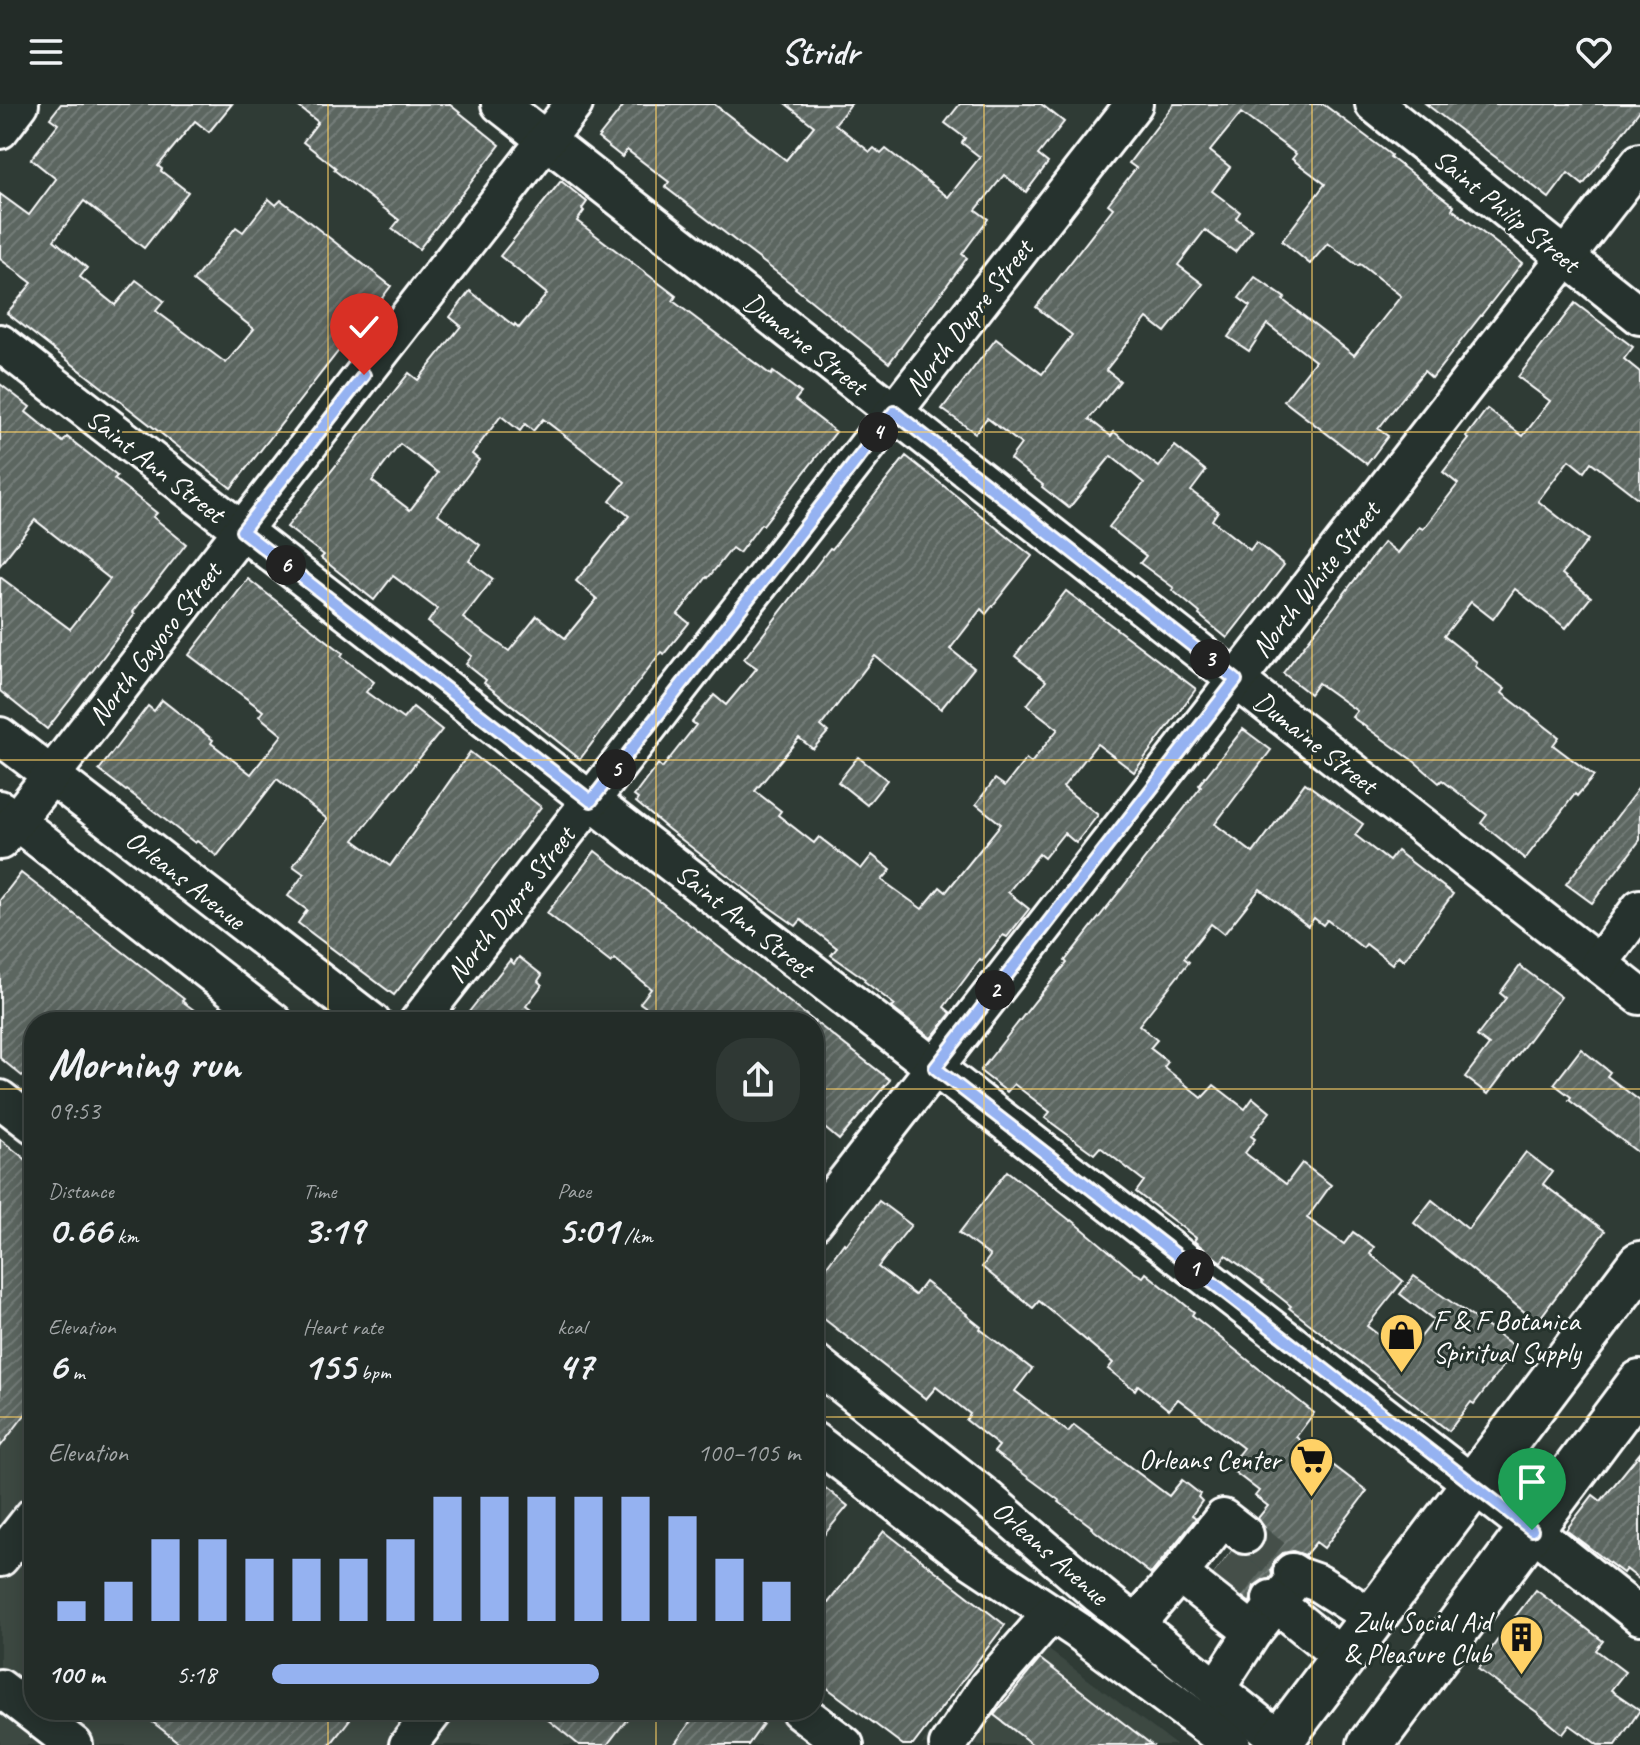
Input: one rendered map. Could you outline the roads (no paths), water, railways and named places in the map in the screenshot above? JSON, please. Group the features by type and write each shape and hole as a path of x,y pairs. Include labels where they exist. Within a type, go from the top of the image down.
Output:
{"main road":[{"path":"1281,1744 1640,1264"},
{"path":"1370,1745 1640,1383"}],"street":[{"path":"0,130 20,104"},
{"name":"Dumaine Street","path":"500,104 1640,996"},
{"name":"North Gayoso Street","path":"5,824 51,775 574,104"},
{"name":"North Dupre Street","path":"426,1012 1134,104"},
{"name":"Saint Philip Street","path":"1374,104 1640,316"},
{"name":"North White Street","path":"824,1209 1640,162"},
{"name":"Saint Ann Street","path":"0,343 1640,1616"},
{"name":"Orleans Avenue","path":"0,736 359,1012"},
{"path":"5,824 260,1012"},
{"path":"1599,964 1640,908"},
{"path":"0,1099 24,1117"},
{"name":"Orleans Avenue","path":"824,1370 983,1495 1281,1744"},
{"name":"Orleans Avenue","path":"824,1449 971,1560 1052,1613 1232,1745"},
{"path":"0,1558 24,1528"},
{"path":"1136,1624 1179,1574 1223,1547"},
{"path":"1179,1574 1253,1632"},
{"path":"1216,1689 1285,1588 1318,1583 1373,1618"},
{"path":"1285,1588 1343,1658"},
{"path":"953,1743 988,1686 1052,1613"},
{"path":"0,1688 24,1706"},
{"path":"42,1720 74,1745"},
{"path":"408,1745 427,1720"},
{"path":"812,1720 845,1745"}],"tunnel":[{"path":"1245,1535 1292,1572"},
{"path":"1223,1562 1271,1599"}],"place":[{"name":"F & F Botanica Spiritual Supply","path":"1402,1375"},
{"name":"Orleans Center","path":"1311,1498"},
{"name":"Zulu Social Aid & Pleasure Club","path":"1522,1676"}]}
